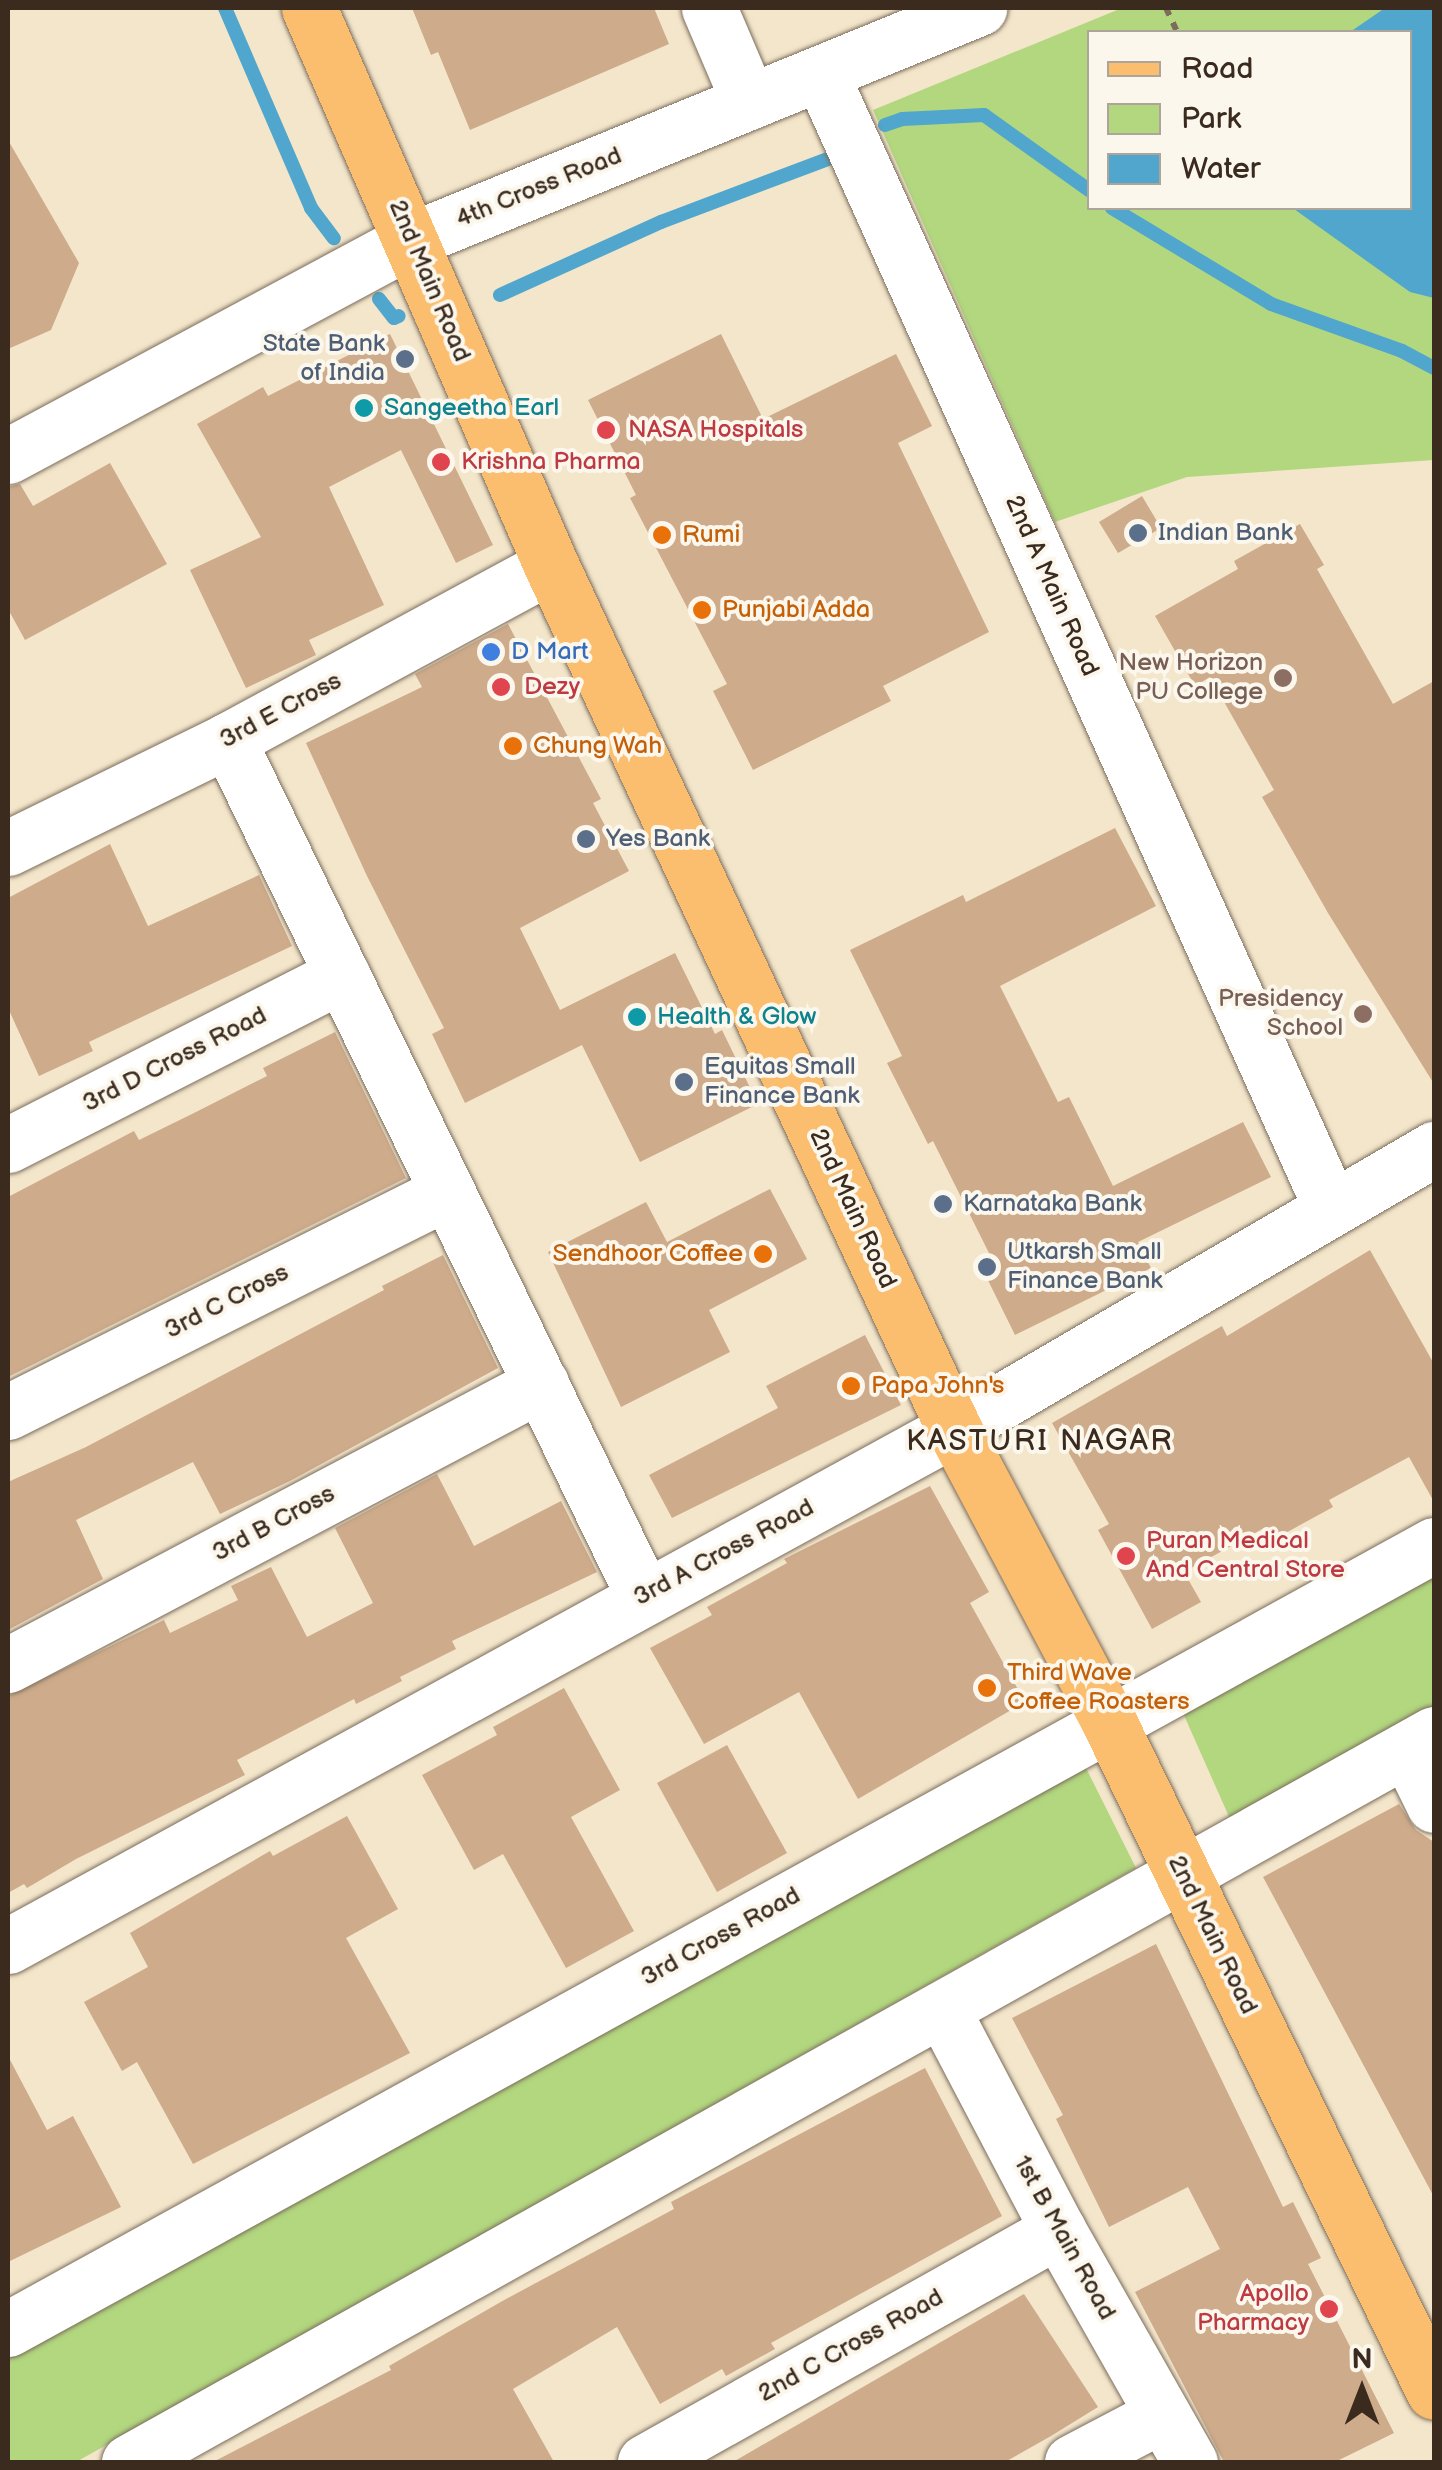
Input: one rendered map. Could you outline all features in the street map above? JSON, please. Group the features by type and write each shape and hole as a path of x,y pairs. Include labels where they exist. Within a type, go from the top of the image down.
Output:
{"main road":[{"name":"2nd Main Road","path":"309,8 551,565 954,1429 1110,1724 1434,2392"}],"street":[{"path":"709,8 749,102"},
{"name":"4th Cross Road","path":"8,456 411,240 979,8"},
{"name":"2nd A Main Road","path":"821,74 1331,1208"},
{"name":"3rd E Cross","path":"8,848 228,740 551,565"},
{"path":"228,740 644,1597"},
{"name":"3rd D Cross Road","path":"8,1145 342,976"},
{"name":"3rd A Cross Road","path":"8,1946 954,1429 1434,1149"},
{"name":"3rd C Cross","path":"8,1412 448,1192"},
{"name":"3rd B Cross","path":"8,1665 541,1384"},
{"name":"3rd Cross Road","path":"8,2329 1434,1545"},
{"path":"143,2460 1421,1742 1434,1805"},
{"name":"1st B Main Road","path":"942,2011 1058,2230 1190,2462"},
{"name":"2nd C Cross Road","path":"645,2462 1058,2230"},
{"path":"1072,2462 1162,2415"}],"green space":[{"path":"1122,8 1434,8 1434,460 1187,477 1055,522 873,110"},
{"path":"1434,1570 1434,1714 1234,1828 1183,1713"},
{"path":"1085,1766 1136,1868 76,2462 8,2462 8,2357"}],"water":[{"path":"1385,8 1434,8 1434,298 1410,292 1295,210 1412,210 1412,30 1353,30"}],"building":[{"path":"412,8 654,8 669,44 470,130 438,52 431,55"},
{"path":"8,140 79,263 51,330 8,349"},
{"path":"390,334 493,545 456,563 401,450 329,487 384,605 309,640 316,655 246,688 190,570 261,537 197,424 263,387 268,396"},
{"path":"721,334 763,419 896,354 932,426 898,443 989,632 883,686 891,701 753,770 713,691 727,684 630,498 636,495 588,400"},
{"path":"110,463 167,564 25,640 8,609 8,487 20,484 33,506"},
{"path":"1142,496 1161,528 1118,553 1099,522"},
{"path":"1300,524 1324,565 1317,569 1393,704 1434,681 1434,1084 1328,913 1262,797 1274,790 1210,677 1195,686 1155,616 1238,569 1234,561"},
{"path":"508,624 601,799 593,803 629,871 520,928 560,1010 675,953 715,1034 722,1030 758,1104 640,1162 582,1045 465,1103 432,1034 444,1028 367,876 306,743 422,687 415,674"},
{"path":"1115,828 1156,906 1000,986 1058,1102 1069,1097 1113,1186 1243,1122 1271,1177 1138,1242 1151,1268 1015,1335 977,1258 989,1253 933,1141 928,1144 887,1063 902,1056 850,950 963,895 966,902"},
{"path":"110,844 148,926 259,875 292,946 89,1042 93,1051 39,1076 8,1008 8,898"},
{"path":"335,1032 406,1178 8,1377 8,1197 134,1131 139,1140 194,1113 267,1076 263,1068"},
{"path":"770,1189 807,1259 709,1310 730,1352 621,1407 548,1252 646,1202 667,1242"},
{"path":"1370,1250 1434,1364 1434,1502 1409,1457 1329,1500 1333,1507 1271,1541 1264,1528 1184,1572 1201,1602 1152,1629 1098,1530 1109,1524 1052,1423 1222,1326 1227,1336"},
{"path":"443,1255 498,1368 290,1481 220,1514 193,1462 76,1520 103,1579 8,1630 8,1482 86,1447"},
{"path":"865,1335 901,1405 672,1518 649,1475 778,1408 766,1386"},
{"path":"437,1474 474,1546 561,1501 597,1572 452,1641 456,1649 400,1677 402,1681 356,1704 354,1699 237,1760 245,1775 76,1859 27,1888 24,1884 8,1893 8,1696 164,1620 170,1633 238,1600 231,1586 271,1567 307,1637 373,1603 335,1528"},
{"path":"930,1486 989,1592 970,1603 1025,1702 858,1799 799,1692 704,1744 650,1648 712,1615 707,1607 787,1563 784,1559"},
{"path":"564,1688 620,1790 571,1817 634,1931 566,1968 503,1854 474,1870 422,1775 497,1735 493,1727"},
{"path":"727,1745 787,1853 717,1892 657,1783"},
{"path":"1399,1804 1416,1830 1434,1842 1434,2197 1263,1877"},
{"path":"347,1816 398,1909 346,1938 410,2053 193,2164 137,2062 122,2071 84,2002 148,1967 130,1933 270,1851 273,1856"},
{"path":"1156,1944 1283,2207 1293,2202 1321,2258 1308,2264 1394,2433 1335,2462 1224,2462 1135,2292 1220,2249 1188,2187 1109,2227 1056,2119 1063,2115 1012,2018"},
{"path":"8,2056 47,2130 73,2116 121,2207 8,2262"},
{"path":"925,2068 1002,2216 771,2343 775,2349 726,2376 722,2369 660,2404 617,2327 513,2389 554,2462 213,2462 391,2370 389,2366 506,2299 674,2209 671,2202"},
{"path":"1024,2294 1098,2407 1051,2436 1005,2462 733,2462"}],"waterway":[{"path":"225,8 311,208 334,238"},
{"path":"885,125 902,119 984,115 1087,189"},
{"path":"500,295 661,222 828,159"},
{"path":"1115,210 1271,304 1402,351 1434,368"},
{"path":"379,299 394,318 399,316"}],"place":[{"name":"State Bank of India","path":"405,359"},
{"name":"Sangeetha Earl","path":"364,408"},
{"name":"NASA Hospitals","path":"606,430"},
{"name":"Krishna Pharma","path":"441,462"},
{"name":"Indian Bank","path":"1138,533"},
{"name":"Rumi","path":"662,535"},
{"name":"Punjabi Adda","path":"702,610"},
{"name":"D Mart","path":"491,652"},
{"name":"New Horizon PU College","path":"1283,678"},
{"name":"Dezy","path":"501,687"},
{"name":"Chung Wah","path":"513,746"},
{"name":"Yes Bank","path":"586,839"},
{"name":"Presidency School","path":"1363,1014"},
{"name":"Health & Glow","path":"637,1017"},
{"name":"Equitas Small Finance Bank","path":"684,1082"},
{"name":"Karnataka Bank","path":"943,1204"},
{"name":"Sendhoor Coffee","path":"763,1254"},
{"name":"Utkarsh Small Finance Bank","path":"987,1267"},
{"name":"Papa John's","path":"851,1386"},
{"name":"Puran Medical And Central Store","path":"1126,1556"},
{"name":"Third Wave Coffee Roasters","path":"987,1688"},
{"name":"Apollo Pharmacy","path":"1329,2309"}],"district":[{"name":"KASTURI NAGAR","path":"1040,1441"}]}
